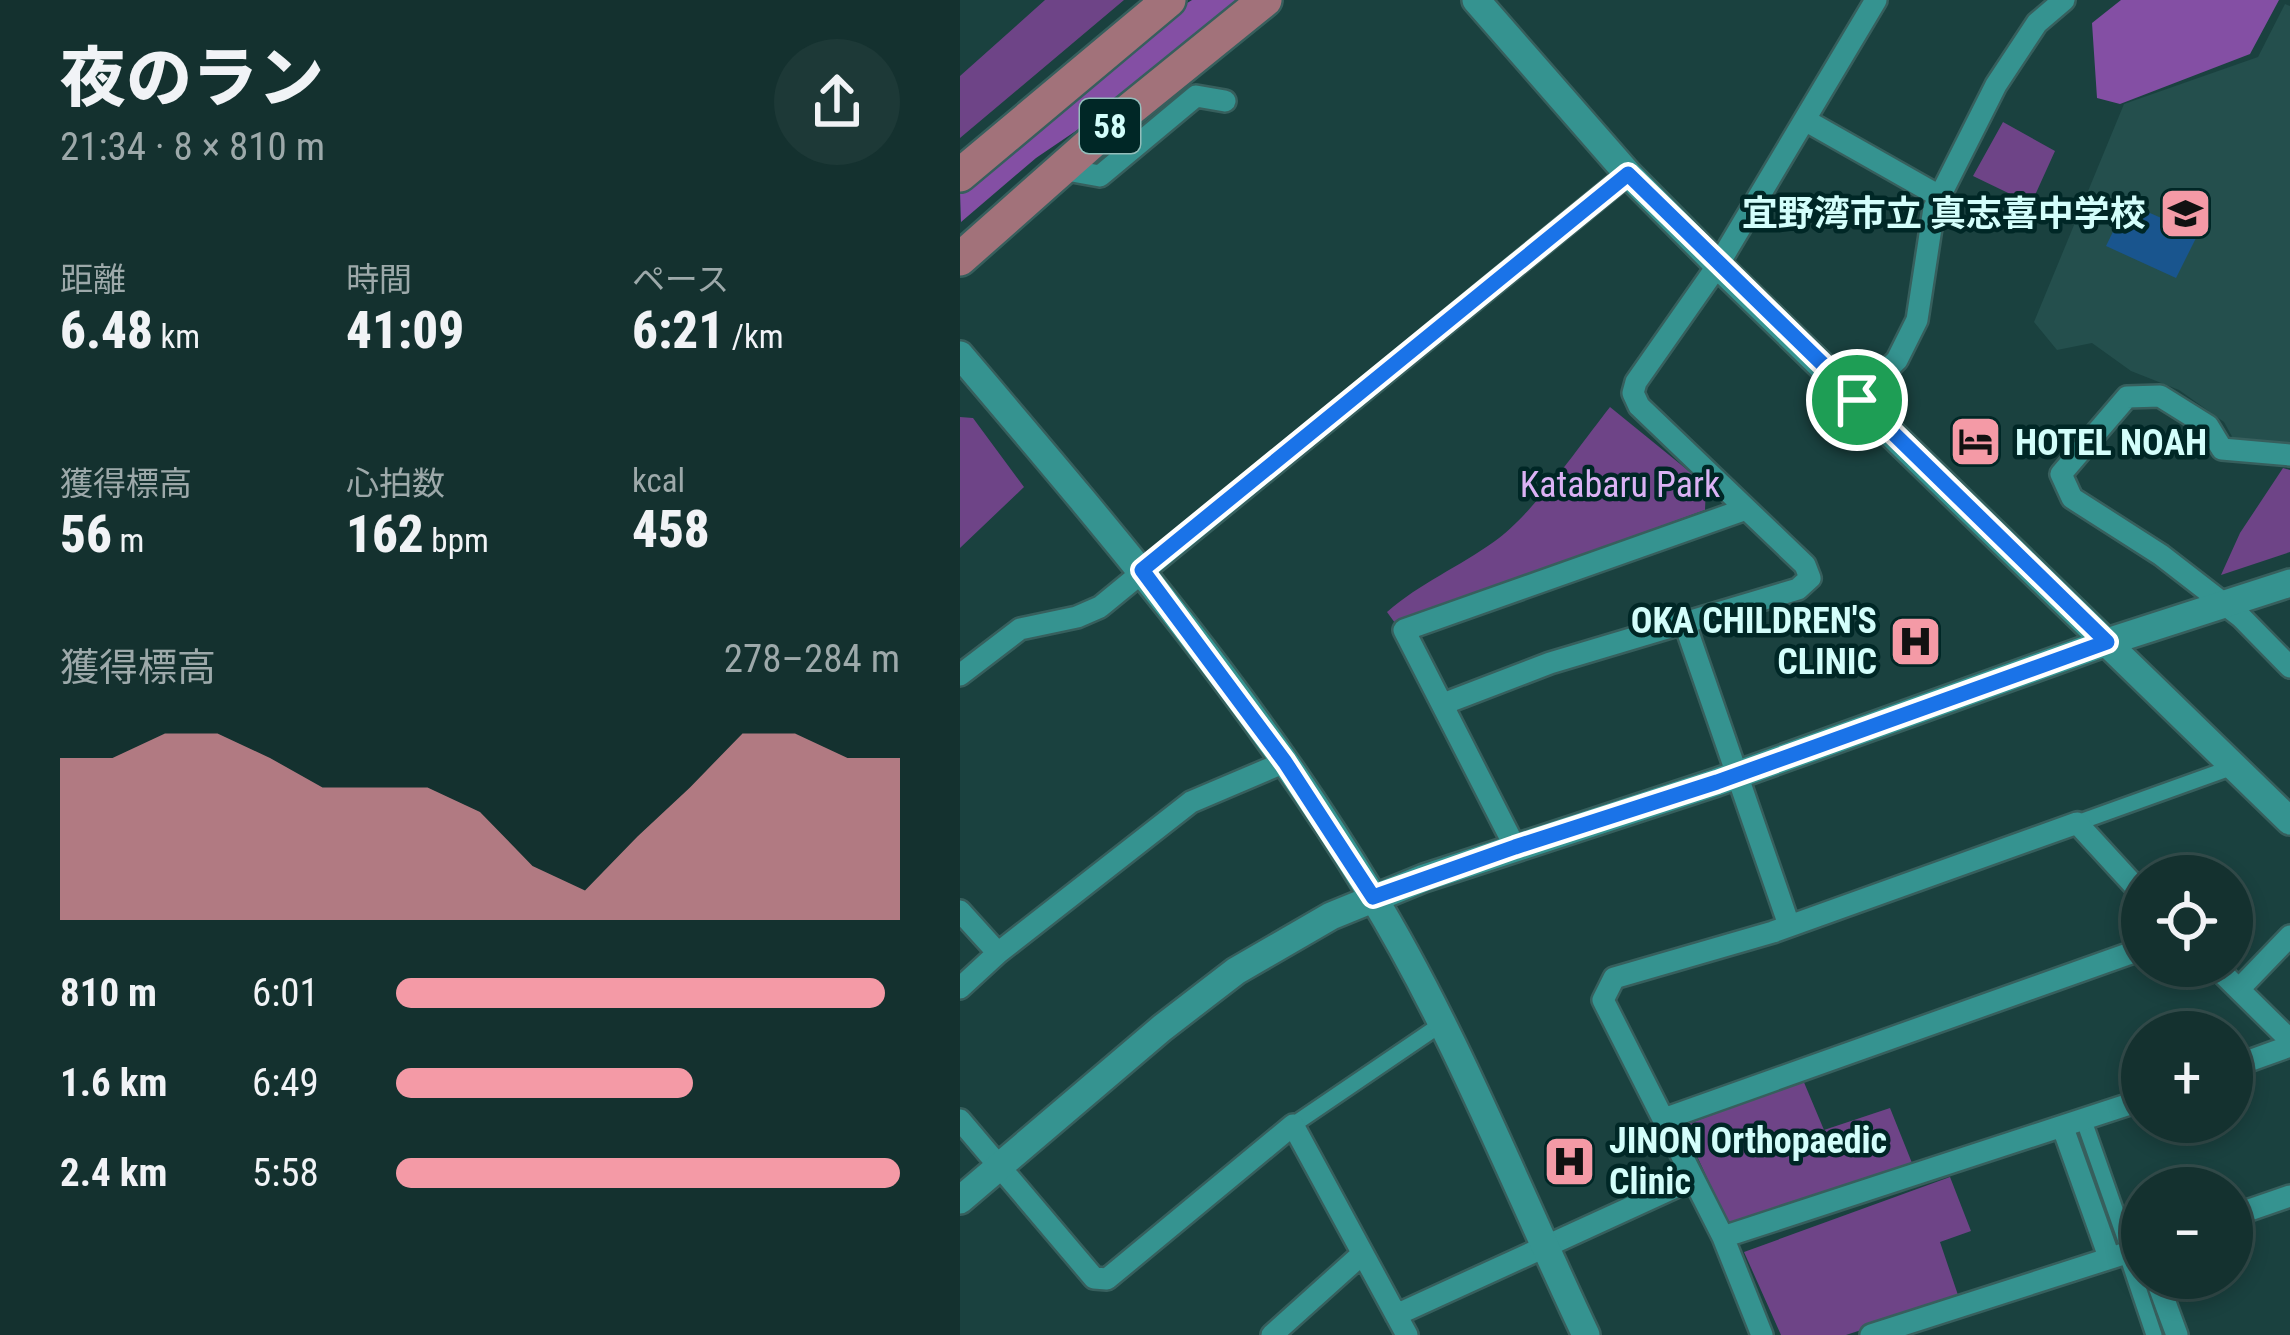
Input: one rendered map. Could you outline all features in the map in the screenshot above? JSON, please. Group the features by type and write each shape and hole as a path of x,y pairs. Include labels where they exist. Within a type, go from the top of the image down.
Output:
{"highway":[{"name":"58","path":"960,175 1169,0"},
{"name":"58","path":"960,259 1265,0"}],"street":[{"path":"1476,0 1628,174 1718,266 2290,821"},
{"path":"1443,704 1550,663 1798,589 1810,578 1805,565 1639,406 1633,393 1636,382 1718,266 1876,0"},
{"path":"1857,400 1897,360 1917,320 1927,243 1939,196 1996,86 2038,22 2064,0"},
{"path":"1061,169 1100,176 1196,96 1225,101"},
{"path":"1805,120 1939,196"},
{"path":"960,674 1020,629 1100,607 1628,174"},
{"path":"960,355 1142,570 1285,762 1373,897 1440,1025 1586,1335"},
{"path":"2290,455 2222,448 2208,426 2160,396 2127,397 2061,474 2072,498 2161,555 2241,617 2290,667"},
{"path":"1515,847 1404,629 1746,509"},
{"path":"960,1200 1236,970 1373,897 2290,583"},
{"path":"1685,624 1789,925"},
{"path":"960,988 1191,802 1285,762"},
{"path":"1762,1335 1723,1237 1603,1000 1614,978 1789,925 2233,766"},
{"path":"2077,824 2121,871"},
{"path":"960,910 998,953"},
{"path":"2253,1058 2290,1043 2240,988 2290,936"},
{"path":"1664,1119 2121,957"},
{"path":"960,1120 1094,1278 1106,1279 1293,1124 1440,1025"},
{"path":"1723,1237 2121,1108"},
{"path":"1293,1124 1401,1325 1543,1246 1693,1179"},
{"path":"2074,1125 2121,1239"},
{"path":"2253,1209 2290,1196"},
{"path":"1272,1335 1361,1255"},
{"path":"1871,1335 2121,1255"},
{"path":"2142,1299 2154,1335"},
{"path":"2163,1299 2176,1335"}],"shaded area":[{"path":"1192,0 1240,0 1117,103 1036,158 961,222 960,192 1168,15"},
{"path":"2121,0 2279,0 2250,54 2120,104 2097,98 2092,23"},
{"name":"宜野湾市立 真志喜中学校","path":"2285,4 2290,6 2290,449 2235,442 2224,422 2179,390 2131,371 2092,343 2057,350 2034,322 2124,104 2258,57"}],"green space":[{"path":"1045,0 1124,0 960,138 960,76"},
{"path":"2003,122 2055,151 2031,204 1973,176"},
{"name":"Katabaru Park","path":"1610,407 1706,485 1705,510 1395,623 1387,612 1495,541 1525,514"},
{"path":"960,417 973,418 1024,487 960,548"},
{"path":"2283,468 2290,470 2290,552 2221,575 2240,533"},
{"path":"1803,1080 1824,1130 1890,1108 1912,1163 1729,1225 1683,1126"},
{"path":"1950,1177 1971,1231 1940,1242 1959,1298 1846,1335 1781,1335 1744,1252"}],"water":[{"path":"2127,203 2198,234 2176,278 2106,246"}],"place":[{"name":"宜野湾市立 真志喜中学校","path":"2185,213"},
{"name":"HOTEL NOAH","path":"1976,442"},
{"name":"OKA CHILDREN'S CLINIC","path":"1916,641"},
{"name":"JINON Orthopaedic Clinic","path":"1570,1161"}],"route":[{"path":"1628,174 1857,400 2107,642 1717,782 1373,897 1285,762 1142,570 1628,174"}]}
